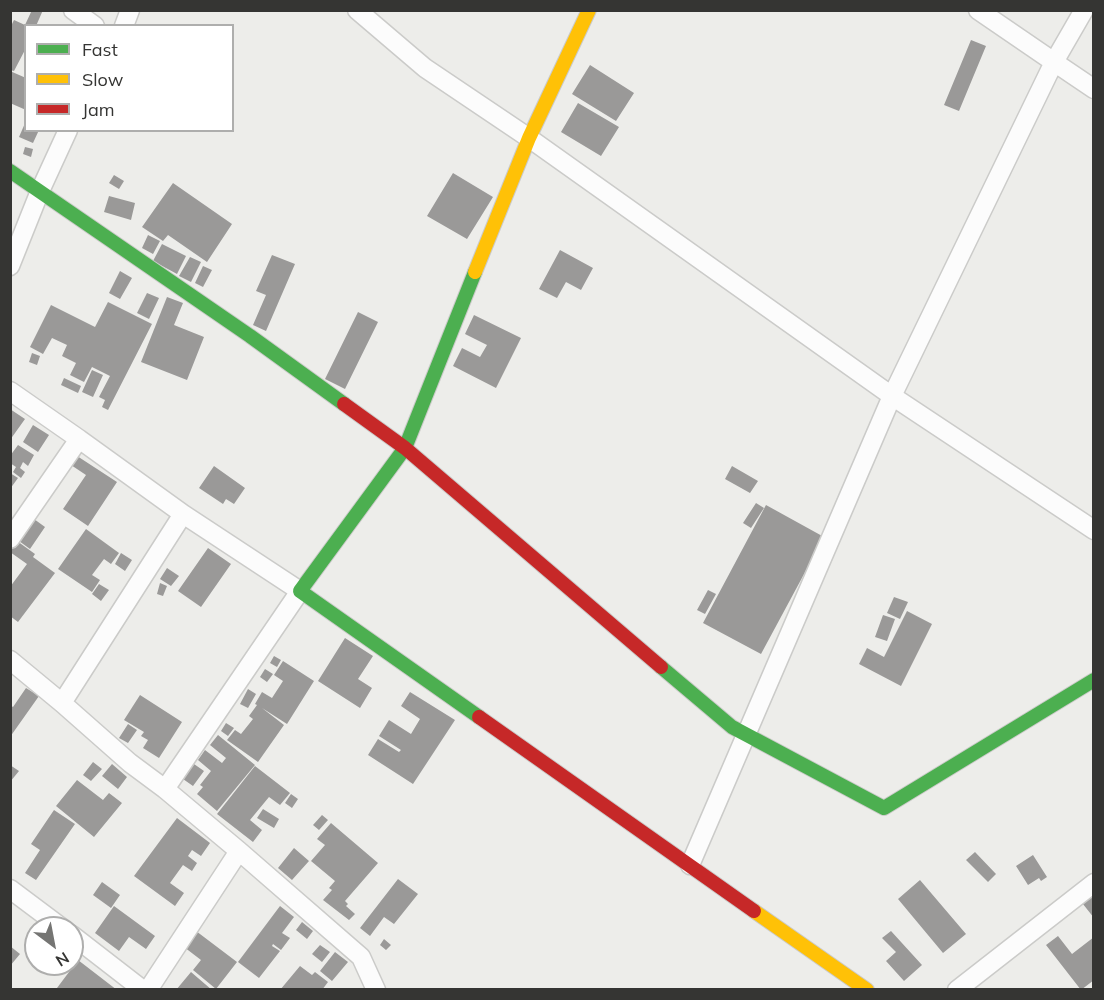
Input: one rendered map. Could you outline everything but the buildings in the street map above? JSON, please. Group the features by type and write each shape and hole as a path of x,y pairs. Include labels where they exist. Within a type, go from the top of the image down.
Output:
{"street":[{"path":"73,10 93,24"},
{"path":"357,10 425,68 529,138 892,396 1094,530"},
{"path":"165,789 300,591 405,448 529,138 589,10"},
{"path":"978,10 1094,89"},
{"path":"690,865 892,396 1054,62 1084,10"},
{"path":"10,266 67,132"},
{"path":"10,171 250,336 405,448 732,727 884,808 1094,680"},
{"path":"10,391 183,514 300,591 867,990"},
{"path":"10,538 79,439"},
{"path":"62,703 183,514"},
{"path":"10,660 130,763 239,851 361,957 376,990"},
{"path":"148,990 239,851"},
{"path":"957,990 1094,883"},
{"path":"10,888 46,916"},
{"path":"84,944 143,990"}],"traffic: fast":[{"path":"10,171 250,336 344,404"},
{"path":"475,272 405,448 300,591 479,717"},
{"path":"661,667 732,727 884,808 1094,680"}],"traffic: slow":[{"path":"475,272 529,138 589,10"},
{"path":"754,911 867,990"}],"traffic: jam":[{"path":"344,404 405,448 661,667"},
{"path":"479,717 754,911"}]}
